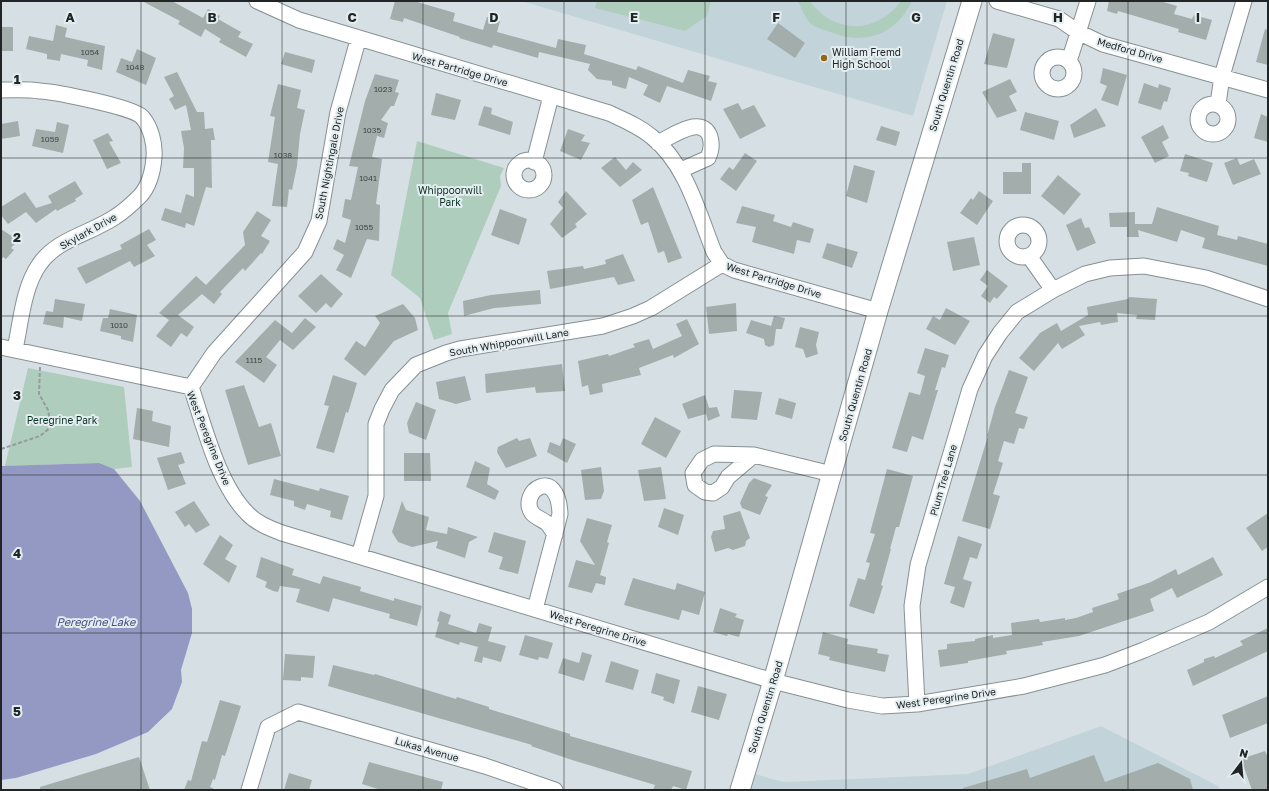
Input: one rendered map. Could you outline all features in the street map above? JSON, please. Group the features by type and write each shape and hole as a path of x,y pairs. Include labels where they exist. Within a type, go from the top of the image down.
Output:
{"main road":[{"name":"South Quentin Road","path":"740,790 773,681 878,311 972,1"}],"street":[{"name":"West Partridge Drive","path":"258,1 298,20 358,40 551,96 624,120 637,127 658,143 681,170 714,252 722,264 734,270 878,311"},
{"name":"Medford Drive","path":"997,1 1059,19 1078,32 1103,44 1268,90"},
{"path":"1067,60 1088,1"},
{"path":"1218,104 1222,76 1244,1"},
{"name":"South Nightingale Drive","path":"190,387 214,354 305,252 319,221 338,112 358,40"},
{"name":"Skylark Drive","path":"1,90 41,91 125,108 142,116 150,131 154,148 153,167 149,182 140,196 114,218 62,244 49,253 39,265 29,284 8,348"},
{"path":"534,162 551,96"},
{"path":"658,143 693,127 702,128 710,134 712,151 708,158 681,170"},
{"path":"1029,256 1053,290"},
{"name":"South Whippoorwill Lane","path":"359,556 376,496 376,424 392,390 416,366 446,353 460,349 602,326 633,316 651,308 722,264"},
{"name":"Plum Tree Lane","path":"917,704 912,606 914,584 970,389 985,356 1000,333 1017,312 1053,290 1085,274 1110,268 1144,266 1206,278 1268,299"},
{"name":"West Peregrine Drive","path":"8,348 190,387 222,475 233,494 247,513 262,524 282,533 773,681 848,700 882,706 917,704 1024,686 1105,666 1209,622 1268,587"},
{"path":"754,455 832,474"},
{"path":"535,609 555,534"},
{"name":"Lukas Avenue","path":"249,790 268,727 298,712 485,766 555,790"}],"path":[{"path":"1,449 40,436 51,427 48,410 39,394 40,356"}],"shaded area":[{"name":"William Fremd High School","path":"521,1 947,1 913,116"},
{"path":"1101,726 1218,786 1220,790 740,790 745,771 783,782 968,774"}],"green space":[{"path":"597,1 711,1 707,16 685,31 595,8"},
{"path":"798,1 810,1 820,12 831,20 843,25 856,26 880,20 891,12 901,1 912,1 905,13 888,29 867,37 855,38 843,36 812,25"},
{"name":"Whippoorwill Park","path":"417,141 504,168 500,176 501,186 448,313 452,334 434,340 420,298 391,275"},
{"name":"Peregrine Park","path":"28,368 124,387 132,467 114,469 99,463 5,466"}],"water":[{"name":"Peregrine Lake","path":"99,463 114,469 140,501 188,593 192,609 192,633 181,670 182,682 172,709 148,732 96,754 16,778 1,780 1,466"}],"building":[{"path":"142,1 172,1 203,18 208,9 220,16 218,19 241,32 238,37 253,44 246,57 219,42 221,39 205,29 201,37 178,24 180,21"},
{"path":"395,1 414,1 455,13 453,21 483,30 487,17 500,21 497,32 556,48 558,39 586,45 584,54 636,70 638,66 683,83 688,70 710,76 708,81 717,83 711,101 667,86 660,103 643,95 648,85 629,77 626,89 612,85 612,81 597,79 588,70 590,64 539,52 538,58 493,45 492,48 404,18 403,22 390,19"},
{"path":"1109,1 1160,1 1177,6 1174,14 1192,19 1194,15 1212,20 1206,40 1178,32 1179,29 1118,11 1117,14 1107,11"},
{"path":"778,23 805,43 795,58 767,39"},
{"path":"56,25 67,28 65,37 105,46 102,70 87,66 88,60 61,54 60,61 47,59 47,54 26,49 29,36 53,41"},
{"path":"1,27 13,27 13,51 1,51"},
{"path":"1265,29 1268,30 1268,65 1256,62"},
{"path":"993,33 1015,39 1007,68 984,64"},
{"path":"137,49 156,58 146,85 116,72 121,58 132,62"},
{"path":"285,52 315,60 312,73 281,64"},
{"path":"1103,68 1127,75 1118,106 1101,100 1107,86 1100,83"},
{"path":"177,72 197,112 204,112 205,129 213,128 215,140 211,140 212,188 206,187 194,226 186,223 185,228 161,220 165,208 181,213 186,194 194,197 194,168 183,168 184,148 181,131 191,130 186,105 175,110 169,99 174,96 164,77"},
{"path":"375,74 399,80 395,92 399,93 394,106 391,106 381,120 388,123 384,138 377,136 372,157 382,159 376,204 380,205 379,241 367,239 351,278 336,270 344,255 333,249 337,239 345,243 351,220 342,217 345,199 351,200 358,167 349,166 365,101"},
{"path":"1010,79 1017,92 1009,96 1017,111 997,118 982,92"},
{"path":"1144,83 1158,88 1159,84 1171,88 1167,102 1164,101 1161,110 1138,103"},
{"path":"278,84 301,90 297,108 305,110 300,134 297,166 292,190 289,189 287,207 272,206 278,164 268,162 275,117 270,116"},
{"path":"436,93 461,100 455,120 431,115"},
{"path":"738,103 742,110 754,105 766,126 740,139 723,109"},
{"path":"484,106 492,108 491,114 513,122 510,135 478,125"},
{"path":"1096,108 1106,126 1074,138 1070,125"},
{"path":"1025,112 1059,121 1054,140 1020,130"},
{"path":"1261,114 1268,117 1268,142 1254,138"},
{"path":"18,121 20,136 1,139 1,124"},
{"path":"57,122 69,125 63,153 32,146 36,129 55,132"},
{"path":"1163,125 1169,138 1162,142 1169,156 1155,163 1141,137"},
{"path":"881,126 900,132 896,146 876,140"},
{"path":"568,129 585,135 581,141 590,143 581,160 560,151"},
{"path":"108,133 113,141 109,142 121,163 107,169 93,140"},
{"path":"745,153 757,161 736,191 720,179 729,167 733,170"},
{"path":"1185,154 1213,163 1207,182 1188,176 1189,173 1180,171"},
{"path":"615,157 626,170 633,162 642,170 620,187 601,168"},
{"path":"1237,158 1240,165 1254,159 1261,174 1233,185 1224,163"},
{"path":"1022,163 1031,163 1031,194 1003,194 1003,172 1022,172"},
{"path":"854,165 875,171 867,203 846,196"},
{"path":"1058,175 1081,194 1064,215 1041,196"},
{"path":"75,181 83,194 75,199 76,201 57,211 56,209 36,223 26,212 8,224 1,215 1,207 25,192 36,208 52,203 48,196"},
{"path":"653,187 682,258 668,263 664,251 658,253 648,222 641,225 632,200"},
{"path":"566,191 587,214 575,224 577,227 562,238 550,224 563,208 558,202"},
{"path":"979,191 993,201 977,225 960,213 971,198 973,200"},
{"path":"742,206 775,215 773,221 791,227 793,222 814,229 810,243 797,240 794,254 752,242 756,227 736,223"},
{"path":"1157,207 1219,226 1217,235 1237,240 1238,236 1268,244 1268,266 1202,248 1205,238 1181,230 1177,242 1138,230 1139,237 1127,237 1127,227 1110,227 1109,213 1135,212 1135,224 1152,224"},
{"path":"500,209 527,219 519,245 491,235"},
{"path":"257,211 271,220 261,236 270,241 262,254 261,253 245,271 243,268 220,292 222,294 214,304 202,294 178,315 194,327 187,337 181,333 171,347 156,336 169,320 159,313 196,276 206,285 245,245 243,232"},
{"path":"1081,218 1085,228 1089,227 1096,243 1077,251 1066,225"},
{"path":"1,229 18,240 11,248 14,250 6,259 3,257 1,260"},
{"path":"149,229 156,240 147,245 155,256 134,267 130,261 86,284 77,268 122,249 120,245"},
{"path":"974,237 980,265 953,271 947,242"},
{"path":"827,243 858,252 852,268 822,258"},
{"path":"623,254 635,281 618,285 614,277 550,289 547,271 583,266 584,269 606,264 605,260"},
{"path":"987,270 1008,286 997,299 994,297 990,303 981,296 988,286 980,280"},
{"path":"321,274 343,294 331,308 326,303 316,313 298,296"},
{"path":"540,290 541,304 494,308 464,316 463,301 491,295"},
{"path":"1129,297 1157,299 1155,320 1136,319 1137,315 1117,313 1118,322 1101,325 1100,322 1079,326 1085,335 1062,349 1058,343 1034,371 1019,358 1040,333 1057,323 1061,331 1088,315 1087,307 1128,299"},
{"path":"55,299 85,304 82,321 64,317 63,328 43,324 46,311 53,312"},
{"path":"736,303 737,331 709,334 706,307"},
{"path":"403,304 415,318 418,330 394,341 365,376 344,359 356,341 365,347 380,323 375,316"},
{"path":"946,308 970,321 955,345 926,329 933,316 940,320"},
{"path":"110,309 137,315 133,342 121,339 121,336 100,331 103,318 108,318"},
{"path":"774,316 785,318 782,329 776,329 774,345 769,347 765,345 764,339 746,333 751,320 771,326"},
{"path":"305,318 316,327 293,350 280,340 266,357 277,365 264,383 235,362 275,320 292,333"},
{"path":"687,319 699,344 674,358 673,355 639,368 641,375 602,384 603,392 590,395 588,385 582,387 578,361 608,354 609,356 635,347 633,344 649,339 653,349 682,336 676,324"},
{"path":"800,327 819,332 816,345 818,354 806,358 803,349 795,347"},
{"path":"925,348 949,355 945,368 942,367 935,390 938,390 923,440 912,436 907,452 892,448 909,392 920,395 925,376 917,373"},
{"path":"562,364 565,391 536,393 535,387 486,393 485,374"},
{"path":"1009,370 1028,377 1015,413 1028,417 1024,429 1019,428 1014,444 1004,441 998,461 1003,463 993,494 1000,496 990,529 962,521 988,436 995,407"},
{"path":"333,375 357,383 348,413 346,412 334,453 316,448 329,406 324,405"},
{"path":"465,376 471,400 456,404 439,399 436,382"},
{"path":"244,385 259,427 271,423 281,456 248,465 225,390"},
{"path":"734,390 762,392 757,420 731,418"},
{"path":"705,395 709,408 717,407 720,416 708,421 706,414 688,419 682,404"},
{"path":"779,398 796,403 792,419 775,414"},
{"path":"416,402 436,410 426,440 409,433 407,423"},
{"path":"137,408 153,411 152,421 171,426 169,447 133,439"},
{"path":"655,417 681,431 666,458 641,444"},
{"path":"517,438 519,441 530,438 537,456 506,468 497,452 498,447"},
{"path":"563,438 576,444 567,463 547,452 550,442 560,446"},
{"path":"181,452 185,463 178,465 186,484 168,490 157,458"},
{"path":"404,453 430,453 431,481 404,481"},
{"path":"475,461 490,468 487,484 499,491 495,500 466,487"},
{"path":"601,467 604,491 601,499 585,500 581,470"},
{"path":"661,467 666,499 644,501 638,470"},
{"path":"887,469 913,476 899,527 896,527 881,585 883,586 874,614 849,606 858,578 865,580 870,563 866,562 875,534 870,533"},
{"path":"754,478 772,485 765,496 768,497 760,515 742,508 740,503 749,483"},
{"path":"274,479 319,491 320,488 349,496 342,520 330,517 331,511 307,504 305,510 294,506 294,501 270,495"},
{"path":"194,501 210,525 196,533 189,524 185,527 175,512"},
{"path":"402,501 406,510 429,517 426,530 447,534 448,527 478,537 469,542 465,558 436,548 438,541 412,547 398,542 392,532"},
{"path":"664,508 684,515 678,535 658,527"},
{"path":"740,511 750,538 746,541 745,546 733,550 728,548 715,552 711,537 713,531 725,529 723,516"},
{"path":"1268,513 1268,547 1262,551 1246,528"},
{"path":"587,518 612,525 607,542 609,543 600,575 606,577 605,585 596,583 592,593 568,587 576,560 595,565 580,541"},
{"path":"494,532 526,541 518,574 499,569 503,557 488,552"},
{"path":"220,535 233,545 225,559 237,566 229,583 203,564"},
{"path":"958,536 982,544 977,559 970,557 963,579 972,582 964,608 950,603 955,587 944,584"},
{"path":"261,557 294,569 292,575 320,584 323,576 361,587 360,591 394,601 394,598 422,606 417,626 389,618 390,614 333,598 329,612 296,602 300,589 280,586 278,592 273,591 265,587 267,582 256,577"},
{"path":"1213,557 1223,575 1177,598 1172,588 1150,599 1154,611 1079,636 1042,642 1043,645 1006,651 1007,654 968,661 968,663 940,667 938,650 947,649 947,644 975,641 975,639 993,635 993,638 1012,635 1011,623 1039,619 1040,622 1065,618 1065,620 1076,618 1093,612 1092,608 1119,599 1117,594 1151,582 1176,569 1178,575"},
{"path":"633,578 675,590 677,583 705,592 699,615 682,610 679,620 624,605"},
{"path":"720,608 737,614 735,617 744,620 739,637 728,634 727,636 713,632"},
{"path":"440,611 451,615 448,624 476,633 479,623 492,627 488,641 506,646 501,662 483,657 482,663 474,661 478,647 460,642 459,645 435,637"},
{"path":"1268,628 1268,651 1193,686 1187,670 1204,662 1204,659 1214,656 1215,658 1243,645 1240,641"},
{"path":"823,632 848,639 847,644 878,649 877,653 889,655 885,672 829,660 830,657 818,654"},
{"path":"525,635 553,643 548,659 539,657 538,660 519,655"},
{"path":"582,652 592,655 584,681 558,673 563,658 579,663"},
{"path":"285,654 315,656 313,678 301,677 301,681 283,680"},
{"path":"611,661 639,670 633,690 605,682"},
{"path":"333,665 375,674 456,699 457,697 489,707 489,709 570,734 570,736 692,771 686,790 673,786 671,790 653,790 655,785 572,760 531,746 532,745 328,686"},
{"path":"656,673 680,680 674,704 663,700 664,697 651,693"},
{"path":"698,686 727,694 719,720 691,712"},
{"path":"1268,696 1268,723 1230,738 1222,715"},
{"path":"220,700 241,706 225,756 222,755 215,780 213,779 210,787 213,788 213,790 184,790 188,780 191,781 202,741 207,742"},
{"path":"1265,751 1268,757 1268,790 1252,790 1241,759"},
{"path":"1094,755 1105,782 1158,763 1190,779 1193,790 963,790 963,788 1027,769 1030,778"},
{"path":"139,757 150,790 40,790 40,787"},
{"path":"369,762 443,782 441,790 381,790 362,784"},
{"path":"289,773 312,780 309,790 284,790"}],"place":[{"name":"William Fremd High School","path":"824,58"}]}
